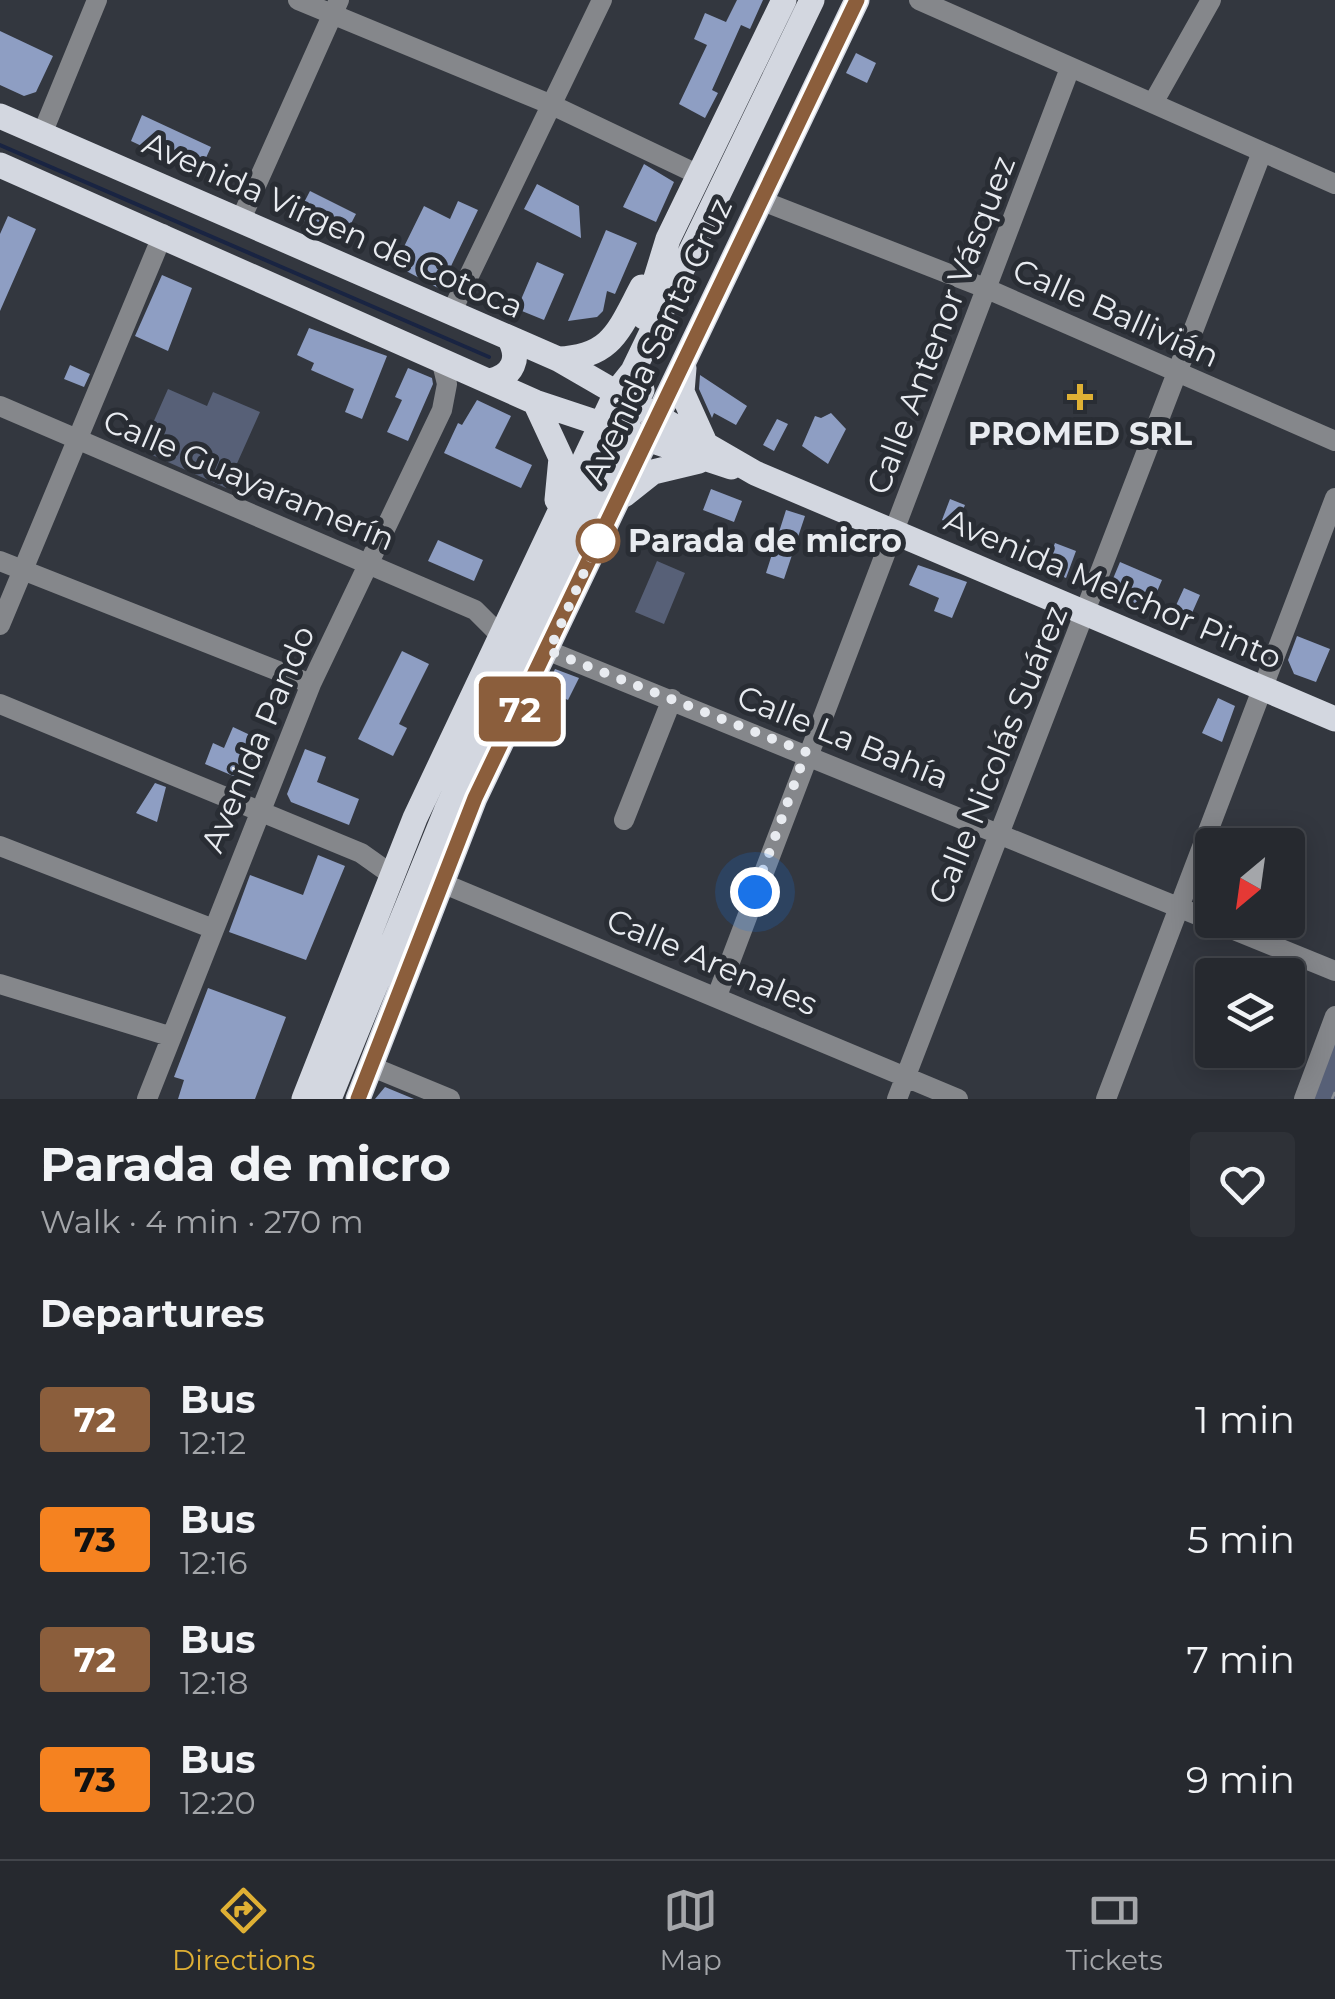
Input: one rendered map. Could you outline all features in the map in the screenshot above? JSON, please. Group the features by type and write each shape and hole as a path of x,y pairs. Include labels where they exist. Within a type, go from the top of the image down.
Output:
{"main road":[{"name":"Avenida Santa Cruz","path":"636,403 621,365 649,307 668,238 784,0"},
{"name":"Avenida Santa Cruz","path":"636,403 634,372 812,0"},
{"name":"Avenida Santa Cruz","path":"679,342 828,0"},
{"name":"Avenida Santa Cruz","path":"358,1099 475,798 581,581 598,512 636,403 716,292 857,0"},
{"name":"Avenida Virgen de Cotoca","path":"0,116 510,338 636,403"},
{"path":"0,165 535,402 623,433"},
{"path":"558,360 591,355 608,345 668,238"},
{"path":"483,378 506,375 514,366 516,354 510,338"},
{"path":"598,512 653,472 704,452 682,392 679,342"},
{"path":"535,402 561,458 551,530"},
{"name":"Avenida Melchor Pinto","path":"636,403 704,452"},
{"name":"Avenida Santa Cruz","path":"304,1099 403,844 516,603 551,530 623,433"},
{"name":"Avenida Melchor Pinto","path":"623,433 704,452 755,472 1335,719"},
{"name":"Avenida Santa Cruz","path":"330,1099 447,809 598,512"},
{"path":"399,927 475,798"}],"street":[{"path":"42,134 97,0"},
{"path":"298,0 335,7 699,175"},
{"path":"451,312 602,0"},
{"path":"919,0 1335,184"},
{"path":"1153,103 1211,0"},
{"path":"241,219 335,7"},
{"name":"Calle Antenor Vásquez","path":"717,996 806,752 896,531 1070,68"},
{"name":"Calle Nicolás Suárez","path":"897,1099 1262,152"},
{"name":"Calle Ballivián","path":"760,200 985,288 1335,441"},
{"path":"0,624 162,234"},
{"name":"Avenida Pando","path":"147,1099 311,684 442,410 447,384 441,359"},
{"name":"Avenida Pando","path":"442,410 483,378"},
{"name":"Calle Guayaramerín","path":"0,406 474,610 501,636"},
{"path":"1106,1099 1335,498"},
{"path":"0,561 311,684"},
{"path":"474,610 516,603"},
{"name":"Calle La Bahía","path":"549,651 806,752 1335,971"},
{"path":"624,820 672,699"},
{"path":"0,704 361,854 392,875"},
{"path":"361,854 403,844"},
{"path":"0,846 212,928"},
{"name":"Calle Arenales","path":"442,883 958,1099"},
{"path":"0,984 169,1036"},
{"path":"1304,1099 1335,1016"},
{"path":"370,1066 450,1099"}],"path":[{"path":"1332,1099 1335,1092"}],"shaded area":[{"path":"168,389 207,406 213,392 260,412 226,488 141,450"},
{"path":"657,561 685,573 664,624 635,612"},
{"path":"1335,1032 1335,1099 1309,1099"}],"building":[{"path":"737,0 763,0 750,29 741,25 712,90 718,93 705,118 679,104 707,45 694,39 705,13 726,22"},
{"path":"0,31 53,56 36,92 24,96 0,85"},
{"path":"856,53 876,63 867,83 846,73"},
{"path":"142,115 211,147 199,173 131,141"},
{"path":"644,164 674,182 656,222 623,207"},
{"path":"537,184 579,206 581,238 524,209"},
{"path":"310,191 356,214 344,237 296,218"},
{"path":"458,201 478,210 440,289 395,265 424,206 450,219"},
{"path":"8,216 36,229 0,311 0,234"},
{"path":"606,230 637,243 615,294 607,291 603,311 597,317 568,321"},
{"path":"537,262 564,274 544,320 517,309"},
{"path":"162,275 192,288 168,351 135,336"},
{"path":"309,328 387,356 362,419 345,412 354,389 311,370 314,363 297,355"},
{"path":"70,365 90,374 84,387 64,379"},
{"path":"408,368 432,378 433,384 408,441 387,432 402,400 395,397"},
{"path":"700,375 747,406 736,425 714,413 712,418 699,389"},
{"path":"477,400 511,416 495,448 532,465 521,488 444,453 458,423 462,425"},
{"path":"831,413 846,429 828,464 802,446 815,416 821,418"},
{"path":"777,419 788,424 774,451 763,445"},
{"path":"711,489 742,501 734,522 703,510"},
{"path":"950,499 965,505 956,526 942,520"},
{"path":"786,510 805,516 784,579 766,573"},
{"path":"438,540 483,560 474,581 428,561"},
{"path":"1055,543 1076,551 1066,578 1045,569"},
{"path":"1120,562 1162,580 1149,610 1107,593"},
{"path":"918,565 967,582 952,618 934,611 939,598 909,585"},
{"path":"1184,588 1200,595 1188,622 1172,614"},
{"path":"1297,636 1330,649 1316,682 1294,674 1288,660"},
{"path":"402,651 429,664 399,724 407,728 393,756 358,739"},
{"path":"555,669 579,678 568,700 545,690"},
{"path":"1218,698 1235,706 1222,742 1202,733"},
{"path":"233,727 263,741 254,761 247,757 238,778 205,764 213,743 224,748"},
{"path":"305,749 326,757 317,782 359,799 349,825 291,802 287,794"},
{"path":"155,783 166,787 157,822 136,813"},
{"path":"318,855 345,866 306,960 229,932 250,875 303,895"},
{"path":"208,988 286,1017 255,1099 178,1099 184,1080 174,1077"},
{"path":"385,1087 414,1099 375,1099"}],"waterway":[{"path":"0,145 489,357"}],"bus line":[{"name":"72","path":"358,1099 475,798 549,651 610,515 857,0"}],"place":[{"name":"PROMED SRL","path":"1080,397"},
{"name":"Parada de micro","path":"598,541"}],"route":[{"path":"598,541 549,651 806,752 755,892"}]}
